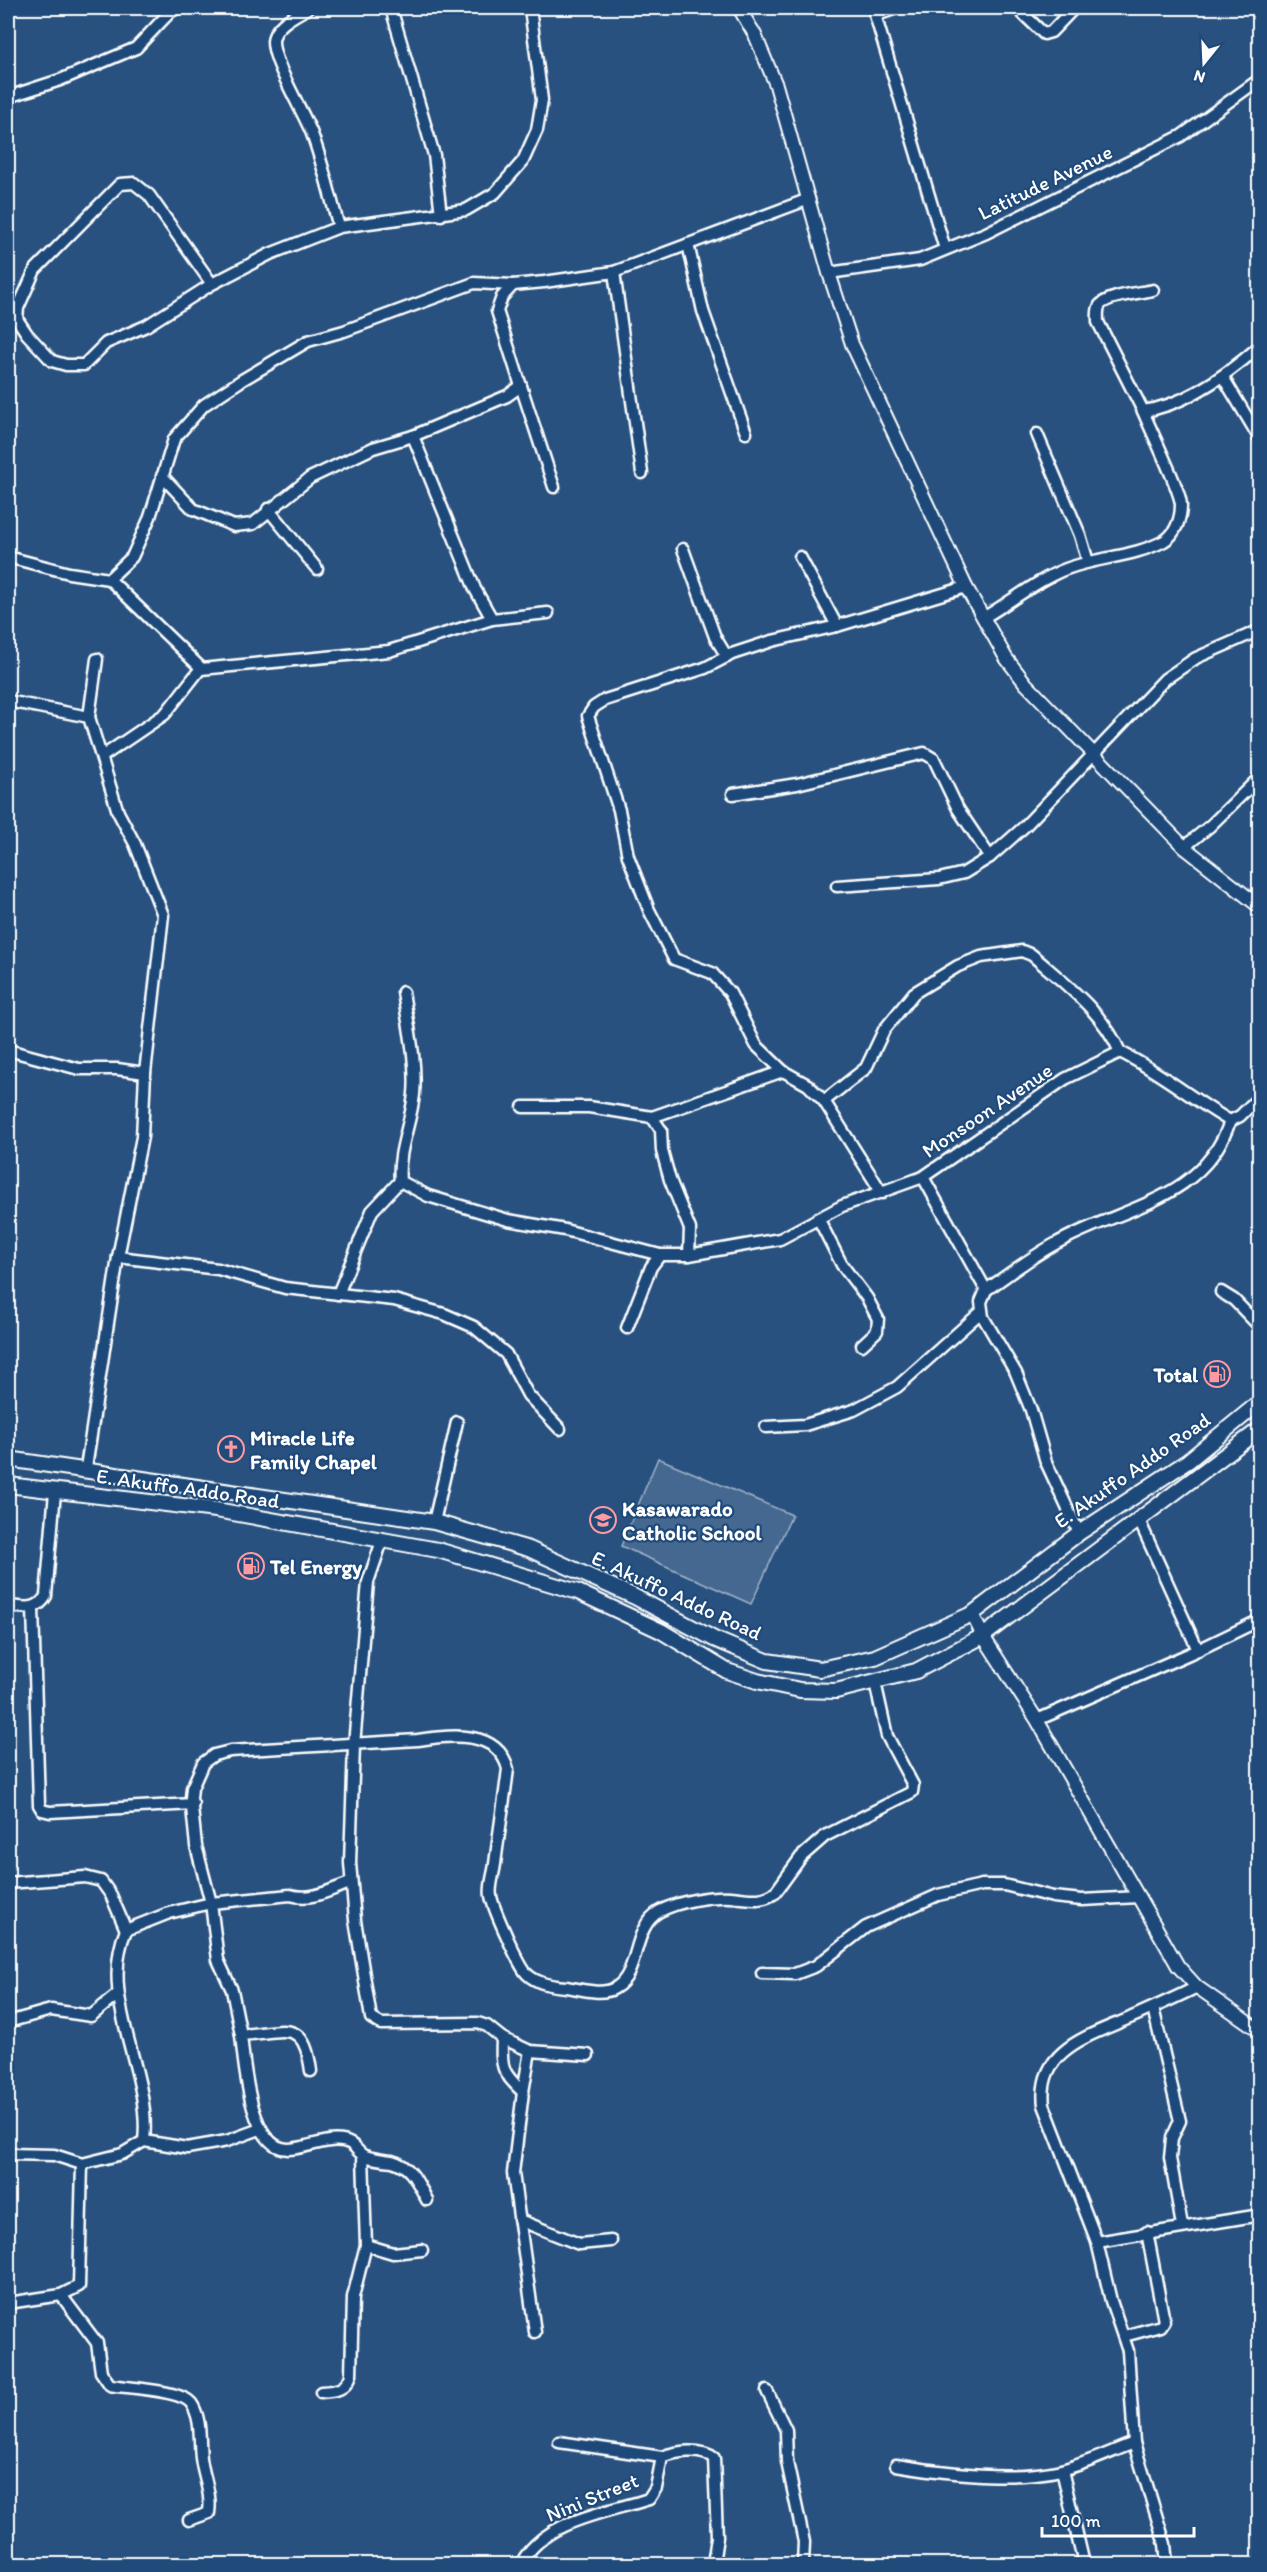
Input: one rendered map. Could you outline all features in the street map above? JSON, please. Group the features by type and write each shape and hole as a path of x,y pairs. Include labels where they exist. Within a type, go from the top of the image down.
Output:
{"main road":[{"name":"E. Akuffo Addo Road","path":"8,1459 86,1468 434,1522 529,1549 635,1597 714,1639 767,1661 820,1669 875,1657 972,1614 1079,1533 1188,1461 1260,1402"},
{"name":"E. Akuffo Addo Road","path":"8,1485 216,1510 438,1550 578,1592 661,1630 727,1671 757,1681 800,1690 836,1691 916,1671 983,1636 1260,1429"}],"street":[{"path":"8,97 60,80 136,48 170,12 177,8"},
{"path":"308,8 291,18 276,31 273,42 279,61 312,135 339,227"},
{"path":"391,8 434,155 441,214"},
{"path":"212,284 149,195 134,183 120,184 35,270 18,308 17,319 27,334 52,361 66,365 84,365 106,343 146,326 212,284 270,254 339,227 465,210 495,193 523,161 537,130 542,100 530,8"},
{"path":"739,8 755,35 776,85 829,273 852,344 966,587 1006,658 1026,684 1184,847 1260,907"},
{"path":"897,8 875,11 945,249"},
{"path":"1017,8 1044,34 1051,32 1074,8"},
{"name":"Latitude Avenue","path":"829,273 920,260 986,233 1181,136 1260,79"},
{"path":"109,579 132,557 150,517 174,439 204,405 308,341 344,331 474,283 513,285 614,272 809,199"},
{"path":"688,244 703,310 746,434"},
{"path":"614,272 642,473"},
{"path":"513,285 502,297 497,310 554,487"},
{"path":"983,618 1043,580 1065,569 1088,562 1107,560 1165,541 1180,519 1181,503 1143,411 1098,322 1099,305 1107,299 1153,290"},
{"path":"1143,411 1163,409 1223,377 1260,346"},
{"path":"1223,377 1260,439"},
{"path":"162,476 193,509 234,526 253,524 268,509 309,478 373,448 413,436 507,396 521,386"},
{"path":"1037,434 1080,535 1088,562"},
{"path":"413,436 475,589 492,619"},
{"path":"268,509 317,569"},
{"path":"683,549 715,637 727,657"},
{"path":"8,557 69,573 109,579 201,669"},
{"path":"800,557 837,626"},
{"path":"882,1193 824,1101 808,1085 783,1071 756,1045 730,993 712,973 674,959 665,945 628,856 619,810 588,716 594,707 605,700 705,668 772,640 837,626 966,587"},
{"path":"103,756 165,714 201,669 389,651 492,619 548,613"},
{"path":"837,886 939,879 964,873 990,857 1025,826 1165,679 1196,658 1260,630"},
{"path":"86,1468 118,1257 142,1137 145,1073 163,915 135,844 118,812 90,717 96,659"},
{"path":"8,700 90,717"},
{"path":"733,794 797,784 924,753 934,759 958,809 990,857"},
{"path":"1184,847 1210,826 1260,777"},
{"path":"824,1101 866,1068 884,1030 914,993 958,966 981,957 1022,951 1032,955 1090,1007 1113,1036 1120,1052 1167,1079 1205,1107 1230,1121"},
{"path":"400,1181 398,1165 410,1125 414,1091 410,1036 403,992"},
{"path":"8,1050 79,1069 117,1069 145,1073"},
{"name":"Monsoon Avenue","path":"986,1290 923,1177 1065,1079 1120,1052"},
{"path":"523,1107 589,1107 652,1117 783,1071"},
{"path":"1079,1533 1046,1462 1016,1373 1002,1353 981,1312 981,1302 986,1290 1055,1244 1180,1188 1200,1170 1224,1140 1230,1121 1240,1116 1260,1096"},
{"path":"652,1117 661,1130 662,1151 670,1180 690,1229 688,1255"},
{"path":"400,1181 428,1196 508,1220 565,1230 660,1256 688,1255 780,1239 842,1206 923,1177"},
{"path":"338,1294 372,1211 400,1181"},
{"path":"818,1218 842,1265 867,1298 878,1319 877,1331 862,1345"},
{"path":"627,1328 651,1267 660,1256"},
{"path":"118,1257 218,1269 285,1288 394,1300 444,1314 474,1327 506,1354 528,1395 560,1430"},
{"path":"1221,1292 1234,1300 1260,1327"},
{"path":"766,1426 805,1425 854,1410 871,1401 897,1387 981,1312"},
{"path":"434,1522 457,1422"},
{"path":"8,1606 33,1608 41,1605 46,1596 55,1492"},
{"path":"1138,1518 1198,1650"},
{"path":"382,1540 368,1582 354,1745 350,1883 371,2018 381,2024 478,2023 487,2026 502,2038 530,2051 588,2055"},
{"path":"33,1608 39,1805 42,1810 50,1812 193,1804"},
{"path":"972,1614 983,1636 1037,1720 1178,1966 1197,1987 1260,2031"},
{"path":"1037,1720 1198,1650 1260,1620"},
{"path":"427,2200 405,2166 363,2156 350,2144 338,2141 287,2150 276,2146 260,2129 245,2074 242,2035 232,1990 218,1960 211,1903 196,1846 191,1798 192,1788 203,1762 214,1755 230,1751 354,1745 418,1740 447,1735 490,1743 506,1760 508,1769 490,1895 518,1960 527,1974 538,1981 552,1986 603,1992 615,1988 622,1982 648,1920 660,1912 680,1903 718,1898 753,1900 769,1897 775,1893 801,1857 825,1836 912,1792 913,1785 887,1736 874,1682"},
{"path":"8,1883 85,1877 101,1881 111,1895 126,1930"},
{"path":"144,2141 146,2120 142,2091 118,1994 118,1949 126,1930 169,1913 211,1903 290,1895 302,1899 314,1898 350,1883"},
{"path":"762,1973 795,1974 816,1966 866,1927 938,1895 982,1885 1004,1885 1053,1897 1082,1900 1139,1897"},
{"path":"1167,2565 1165,2544 1134,2443 1132,2380 1128,2351 1111,2301 1097,2242 1044,2105 1045,2078 1054,2062 1077,2041 1197,1987"},
{"path":"8,2022 51,2010 91,2016 118,1994"},
{"path":"1153,2008 1180,2121 1172,2138 1170,2158 1182,2226"},
{"path":"242,2035 287,2031 295,2033 302,2037 306,2044 311,2071"},
{"path":"502,2038 501,2064 504,2073 523,2092"},
{"path":"530,2051 513,2173 535,2332"},
{"path":"8,2154 54,2155 82,2164 122,2154 144,2141 187,2148 227,2141 260,2129"},
{"path":"321,2392 337,2391 346,2386 351,2375 353,2297 366,2245 363,2156"},
{"path":"8,2303 61,2295 79,2286 82,2164"},
{"path":"1097,2242 1182,2226 1260,2215"},
{"path":"519,2220 579,2244 611,2241"},
{"path":"1124,2336 1161,2326 1164,2321 1147,2232"},
{"path":"366,2245 393,2253 422,2250"},
{"path":"61,2295 97,2343 101,2372 110,2385 178,2395 190,2402 199,2422 201,2459 210,2504 209,2513 189,2520"},
{"path":"767,2391 786,2430 787,2462 804,2542 803,2565"},
{"path":"559,2442 662,2457 677,2452 705,2453 714,2458 717,2537 713,2565"},
{"path":"896,2465 921,2470 1007,2476 1062,2470 1134,2443"},
{"name":"Nini Street","path":"521,2565 526,2554 540,2540 559,2528 649,2499 656,2488 662,2457"},
{"path":"1062,2470 1084,2565"}],"shaded area":[{"path":"658,1458 792,1515 751,1604 621,1546"}],"place":[{"name":"Total","path":"1217,1374"},
{"name":"Miracle Life Family Chapel","path":"231,1449"},
{"name":"Kasawarado Catholic School","path":"603,1520"},
{"name":"Tel Energy","path":"251,1566"}]}
